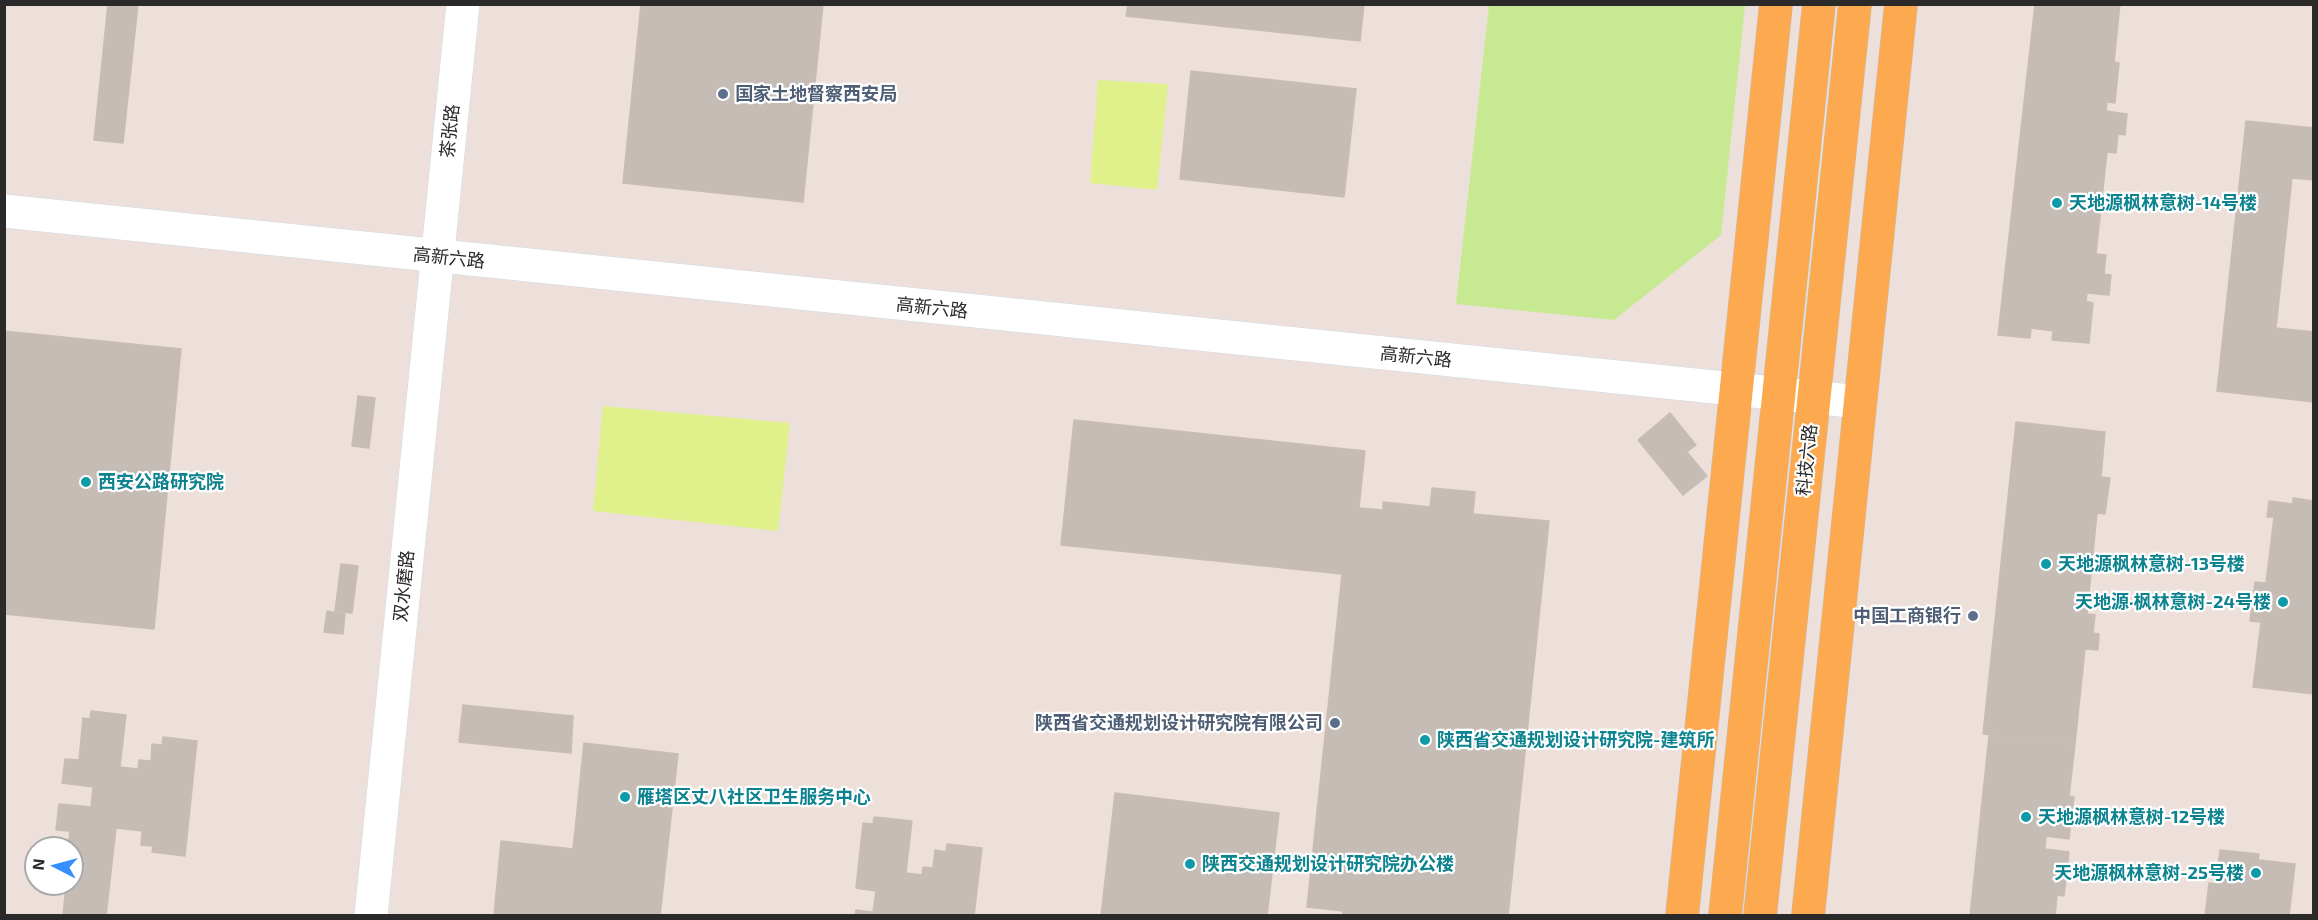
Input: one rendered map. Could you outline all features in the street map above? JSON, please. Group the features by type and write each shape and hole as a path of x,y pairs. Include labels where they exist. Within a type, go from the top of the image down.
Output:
{"main road":[{"path":"1682,915 1776,4"},
{"name":"科技六路","path":"1725,915 1819,4"},
{"name":"科技六路","path":"1760,915 1855,4"},
{"path":"1808,915 1901,4"}],"street":[{"name":"茶张路","path":"437,257 463,4"},
{"name":"高新六路","path":"4,211 1860,402"},
{"name":"双水磨路","path":"370,915 437,257"}],"green space":[{"path":"1489,5 1745,5 1721,235 1614,320 1456,304"},
{"path":"1098,80 1168,84 1157,190 1090,183"},
{"path":"603,406 790,423 778,531 593,511"}],"building":[{"path":"108,4 138,4 123,143 94,140"},
{"name":"国家土地督察西安局","path":"641,4 823,4 803,202 623,183"},
{"path":"1128,4 1364,4 1360,41 1126,16"},
{"name":"天地源枫林意树-14号楼","path":"2035,4 2120,4 2114,62 2119,63 2115,103 2107,102 2106,111 2127,114 2125,135 2118,134 2116,153 2107,152 2096,254 2106,255 2104,274 2111,275 2109,295 2087,293 2086,301 2093,303 2089,343 2052,340 2053,331 2031,328 2030,338 1998,335"},
{"path":"1191,71 1356,89 1344,197 1180,179"},
{"path":"2246,121 2314,128 2314,180 2292,178 2276,328 2314,332 2314,402 2217,391"},
{"name":"西安公路研究院","path":"4,331 181,349 154,629 4,614"},
{"path":"358,396 375,398 369,448 352,446"},
{"path":"1670,413 1696,445 1687,452 1707,476 1683,495 1638,440"},
{"name":"陕西省交通规划设计研究院-建筑所","path":"1074,420 1365,451 1359,508 1383,510 1383,502 1430,507 1432,488 1475,492 1473,514 1549,521 1508,916 1343,916 1343,911 1307,907 1342,574 1061,545"},
{"name":"天地源枫林意树-13号楼","path":"2016,422 2105,432 2101,477 2110,478 2105,514 2097,513 2087,614 2095,615 2093,633 2099,634 2098,650 2085,649 2075,744 1983,734"},
{"name":"天地源·枫林意树-24号楼","path":"2293,498 2314,501 2314,694 2253,687 2261,622 2250,621 2255,582 2266,583 2274,517 2267,517 2269,501 2293,504"},
{"path":"341,564 358,566 352,613 335,611"},
{"path":"327,611 345,614 343,634 324,632"},
{"path":"463,705 573,716 571,753 459,742"},
{"path":"91,711 126,715 120,767 138,769 139,760 151,761 152,744 162,745 163,737 197,741 185,856 152,852 153,846 141,845 142,831 116,828 106,916 63,916 65,896 84,896 84,836 69,836 70,831 56,830 59,804 91,807 93,787 62,783 65,759 79,760 83,718 90,719"},
{"name":"天地源枫林意树-12号楼","path":"1989,736 2075,745 2069,796 2074,797 2069,839 2046,836 2045,849 2069,852 2064,896 2057,895 2055,916 1970,916"},
{"name":"雁塔区丈八社区卫生服务中心","path":"584,743 678,754 660,916 494,916 501,841 573,849"},
{"name":"陕西交通规划设计研究院办公楼","path":"1115,793 1279,813 1267,916 1101,916"},
{"path":"874,817 912,821 906,873 922,875 923,867 933,868 935,850 946,852 947,844 982,848 974,916 855,916 856,910 873,912 876,891 856,888 863,823 873,824"},
{"name":"天地源枫林意树-25号楼","path":"2220,850 2259,854 2258,860 2295,864 2289,916 2205,916 2209,883 2216,884"}],"place":[{"name":"国家土地督察西安局","path":"723,94"},
{"name":"天地源枫林意树-14号楼","path":"2057,203"},
{"name":"西安公路研究院","path":"86,482"},
{"name":"天地源枫林意树-13号楼","path":"2046,564"},
{"name":"天地源·枫林意树-24号楼","path":"2283,602"},
{"name":"中国工商银行","path":"1973,616"},
{"name":"陕西省交通规划设计研究院有限公司","path":"1335,723"},
{"name":"陕西省交通规划设计研究院-建筑所","path":"1425,740"},
{"name":"雁塔区丈八社区卫生服务中心","path":"625,797"},
{"name":"天地源枫林意树-12号楼","path":"2026,817"},
{"name":"陕西交通规划设计研究院办公楼","path":"1190,864"},
{"name":"天地源枫林意树-25号楼","path":"2256,873"}]}
